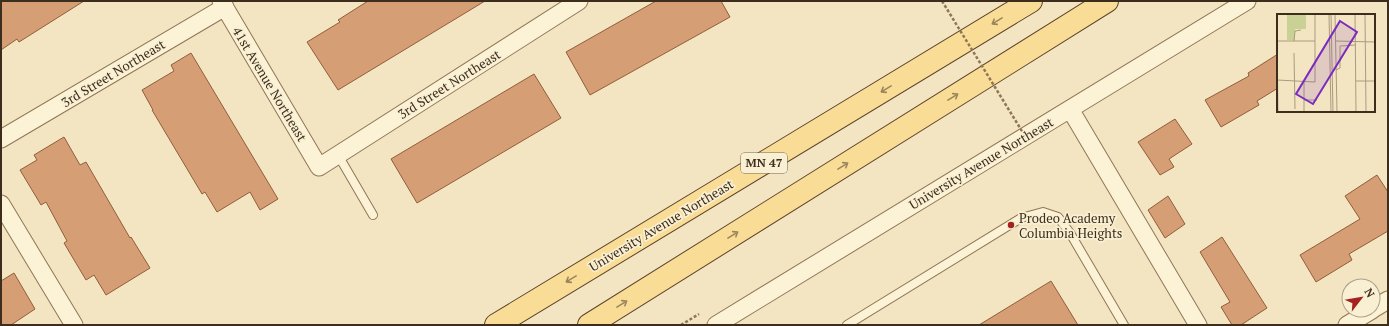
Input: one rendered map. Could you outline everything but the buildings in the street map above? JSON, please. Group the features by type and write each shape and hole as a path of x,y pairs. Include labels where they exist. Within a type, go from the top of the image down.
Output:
{"main road":[{"name":"University Avenue Northeast","path":"496,325 1031,1"},
{"path":"589,325 1107,1"}],"street":[{"name":"3rd Street Northeast","path":"319,167 580,1"},
{"name":"University Avenue Northeast","path":"716,325 1247,1"},
{"name":"3rd Street Northeast","path":"1,140 223,4"},
{"name":"41st Avenue Northeast","path":"223,4 319,167"},
{"path":"1070,109 1198,325"},
{"path":"1,204 74,325"},
{"path":"1347,325 1359,318"}],"lane":[{"path":"338,155 373,215"},
{"path":"847,325 1021,218 1043,212 1058,217 1070,234 1124,325"}],"path":[{"path":"942,1 1025,136"}],"place":[{"name":"Prodeo Academy Columbia Heights","path":"1011,225"}]}
